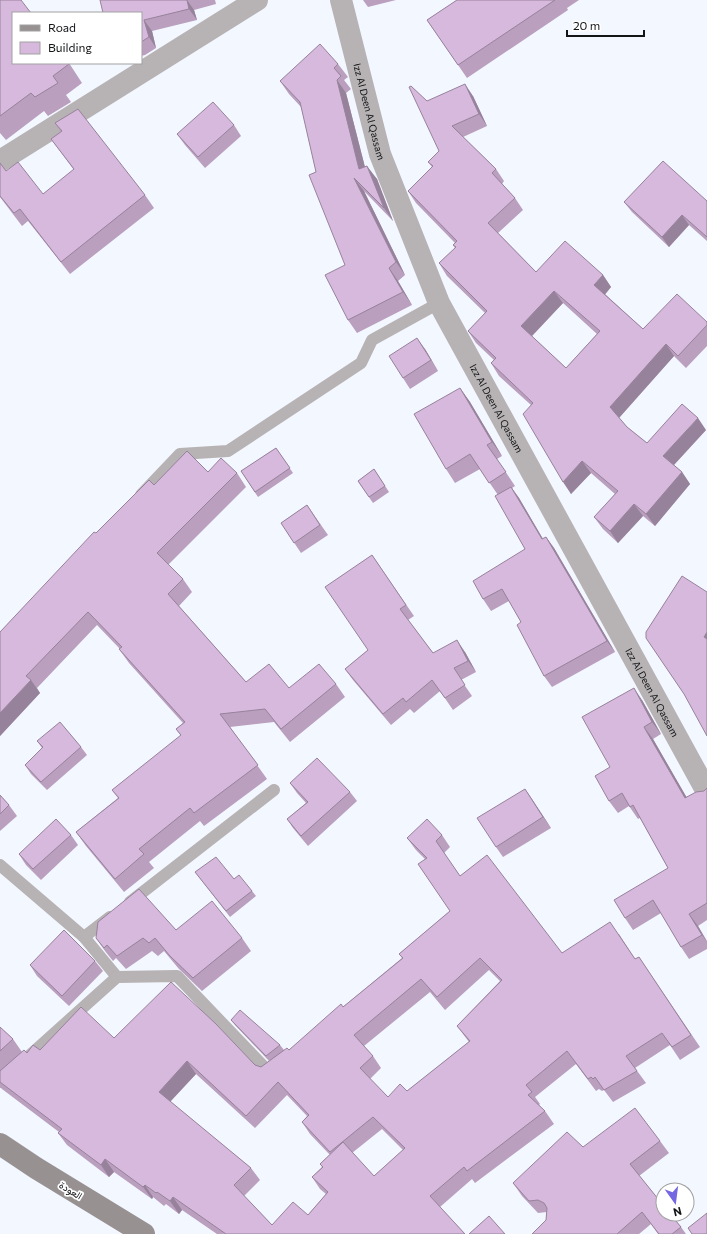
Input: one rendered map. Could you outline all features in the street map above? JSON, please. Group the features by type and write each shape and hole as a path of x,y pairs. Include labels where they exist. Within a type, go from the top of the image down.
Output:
{"main road":[{"name":"العودة","path":"0,1144 36,1168 144,1234"}],"street":[{"path":"0,161 257,0"},
{"name":"Izz Al Deen Al Qassam","path":"341,0 380,154 439,303 707,792"}],"lane":[{"path":"131,506 180,454 228,451 361,363 372,340 439,303"},
{"path":"84,937 274,790"},
{"path":"0,865 84,937 117,976"},
{"path":"0,1082 117,976 178,976 269,1072 286,1057"}],"building":[{"path":"0,0 21,0 30,12 12,12 12,64 69,64 53,76 58,83 35,97 31,93 0,116"},
{"path":"100,0 187,0 189,9 144,20 149,37 142,41 142,12 103,12"},
{"path":"457,0 555,0 458,65 427,20"},
{"path":"320,44 338,64 334,68 341,76 337,80 359,169 367,166 384,208 354,178 396,262 389,268 403,292 348,320 325,275 345,265 309,175 316,172 300,102 280,81"},
{"path":"465,84 479,114 452,126 496,169 492,173 515,198 488,223 536,272 565,241 603,275 594,285 643,329 677,294 707,322 707,325 678,356 666,344 610,407 627,427 647,443 682,404 698,418 663,456 682,472 646,514 634,504 610,531 594,517 618,491 582,461 563,482 523,414 533,403 491,363 496,358 468,331 487,311 439,263 456,247 453,245 457,241 408,191 433,166 428,162 439,151 409,87 411,86 427,101","holes":["554,291 600,331 566,368 521,326"]},
{"path":"213,102 234,125 198,157 177,134"},
{"path":"78,109 145,195 61,262 20,209 14,213 0,196 0,163 6,171 18,162 43,194 74,169 51,139 62,131 55,123"},
{"path":"663,161 707,201 707,237 682,215 662,237 624,202"},
{"path":"417,338 431,360 403,378 389,356"},
{"path":"460,388 492,442 487,445 506,472 489,483 470,454 446,469 414,414"},
{"path":"276,448 290,468 255,492 241,471"},
{"path":"187,451 208,472 221,458 237,473 157,553 183,579 168,594 246,682 269,664 289,688 319,664 336,684 281,729 265,709 220,714 258,765 194,813 190,808 139,849 144,854 115,879 76,832 119,798 112,790 181,735 176,729 185,722 119,649 122,647 88,612 26,676 31,680 0,713 0,632 94,532 96,533 149,480 154,485"},
{"path":"374,469 385,486 369,497 358,481"},
{"path":"511,487 542,539 546,537 607,641 544,676 517,625 521,622 502,589 483,599 473,581 525,549 495,496"},
{"path":"307,505 320,525 294,543 281,523"},
{"path":"372,555 406,605 400,609 433,653 457,640 468,661 454,668 465,685 445,698 432,680 406,702 403,698 383,714 345,669 368,650 325,587"},
{"path":"682,576 707,592 707,632 704,637 707,639 707,736 684,694 646,638 646,632"},
{"path":"634,688 652,722 644,727 685,798 696,792 704,791 707,788 707,903 689,914 702,935 681,947 653,900 625,918 614,900 668,868 633,805 630,807 622,793 609,801 595,776 610,767 582,717"},
{"path":"60,722 81,747 41,782 25,765 43,747 37,741"},
{"path":"317,758 350,792 301,836 287,819 308,802 290,783"},
{"path":"525,789 543,817 496,847 477,818"},
{"path":"0,795 9,805 0,814"},
{"path":"56,819 71,835 33,869 19,854"},
{"path":"427,819 442,835 436,841 460,876 487,855 562,953 610,922 635,959 639,957 691,1035 672,1047 662,1033 626,1056 637,1071 604,1090 595,1077 593,1079 591,1077 588,1079 567,1051 526,1085 532,1092 528,1095 545,1111 467,1171 464,1167 430,1196 465,1234 226,1234 173,1197 170,1201 145,1185 143,1187 105,1159 101,1165 58,1133 62,1129 0,1082 0,1071 24,1050 27,1053 33,1045 40,1050 81,1007 114,1038 171,982 216,1024 255,1065 261,1067 287,1048 289,1050 341,1004 343,1007 403,958 399,954 450,911 418,864 427,858 407,838","holes":["480,958 502,980 457,1026 470,1041 407,1091 400,1084 388,1097 360,1068 373,1056 354,1035 421,979 437,997","187,1061 246,1116 278,1082 309,1115 302,1122 330,1152 373,1117 405,1148 374,1176 343,1142 320,1164 323,1167 312,1177 328,1192 308,1215 293,1202 272,1225 234,1185 251,1168 159,1092"]},
{"path":"216,857 234,879 239,875 252,891 226,911 195,872"},
{"path":"139,889 176,930 212,901 242,938 193,978 170,956 155,938 149,943 143,938 117,956 107,945 104,948 96,938 98,922"},
{"path":"64,930 95,961 62,996 30,965"},
{"path":"240,1010 280,1045 266,1056 231,1020"},
{"path":"0,1027 13,1039 0,1051"},
{"path":"635,1108 660,1141 630,1164 655,1195 655,1222 677,1222 681,1227 672,1234 659,1234 642,1212 617,1234 532,1234 546,1220 547,1208 544,1203 538,1200 529,1201 513,1183 567,1132 583,1147"},
{"path":"707,1213 707,1234 692,1234 688,1228"},
{"path":"489,1216 505,1234 469,1234"}]}
